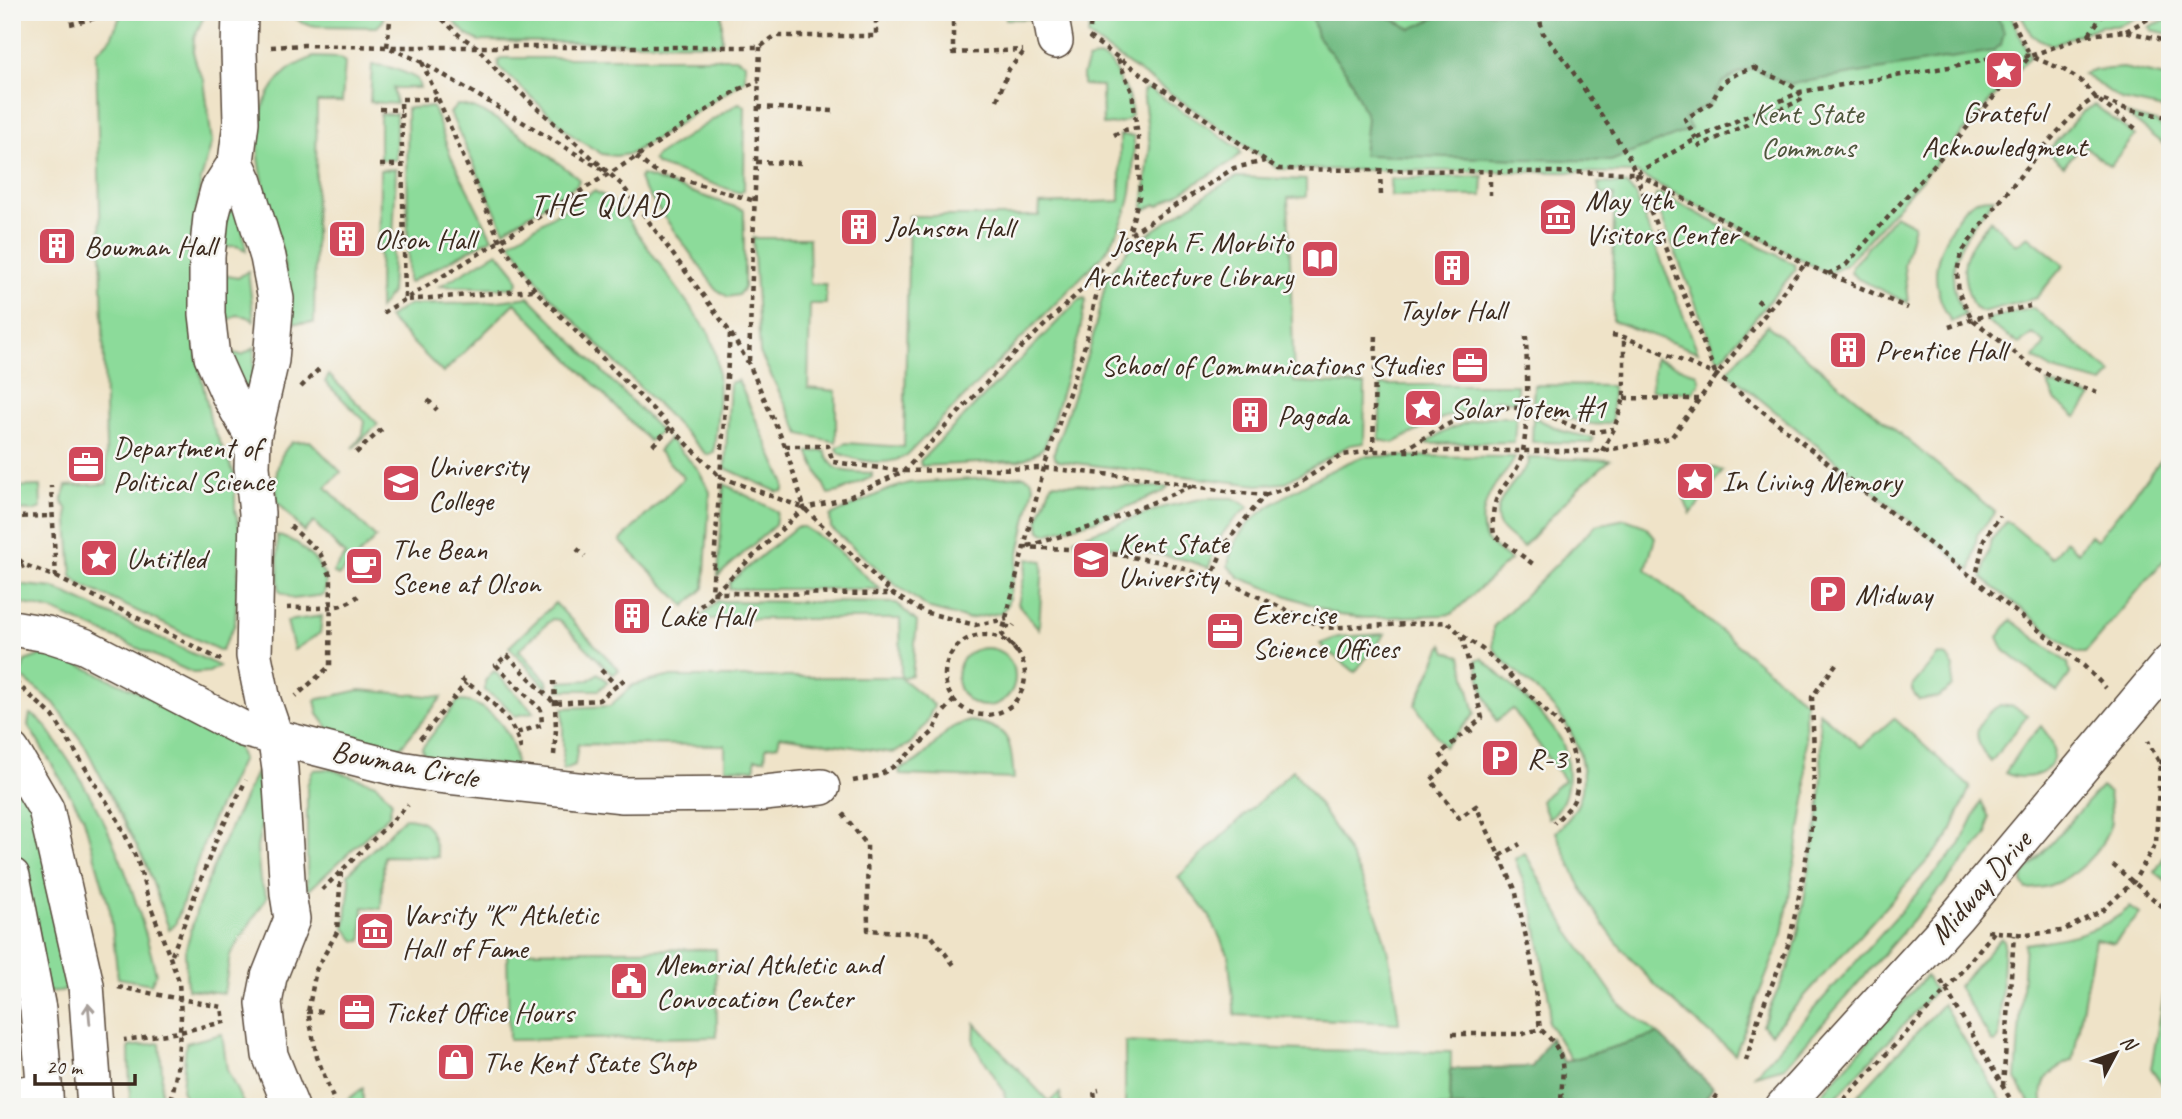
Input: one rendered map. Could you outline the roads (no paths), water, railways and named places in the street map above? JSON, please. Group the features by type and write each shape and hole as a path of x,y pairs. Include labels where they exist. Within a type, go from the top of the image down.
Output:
{"street":[{"path":"240,12 241,122 236,162 218,190 211,217 207,256 207,314 212,358 253,437"},
{"path":"236,162 245,182 268,257 276,299 271,360 253,437 252,467 257,513 254,624 256,667 272,729 283,795 288,894 292,919 268,977 264,1003 270,1055 291,1107"},
{"name":"Bowman Circle","path":"12,628 47,634 84,646 243,729 272,729 400,769 623,794 754,794 822,787"},
{"name":"Midway Drive","path":"1783,1107 1973,898 2170,662"},
{"path":"12,751 46,809 50,823 86,985 94,1107"},
{"path":"12,876 37,1009 34,1098"}],"place":[{"name":"Grateful Acknowledgment","path":"2004,70"},
{"name":"May 4th Visitors Center","path":"1558,217"},
{"name":"Johnson Hall","path":"859,227"},
{"name":"Olson Hall","path":"347,239"},
{"name":"Bowman Hall","path":"57,246"},
{"name":"Joseph F. Morbito Architecture Library","path":"1320,259"},
{"name":"Taylor Hall","path":"1452,268"},
{"name":"Prentice Hall","path":"1848,350"},
{"name":"School of Communications Studies","path":"1470,365"},
{"name":"Solar Totem #1","path":"1423,408"},
{"name":"Pagoda","path":"1250,415"},
{"name":"Department of Political Science","path":"86,464"},
{"name":"In Living Memory","path":"1695,481"},
{"name":"University College","path":"401,483"},
{"name":"Untitled","path":"99,558"},
{"name":"Kent State University","path":"1091,560"},
{"name":"The Bean Scene at Olson","path":"364,566"},
{"name":"Midway","path":"1828,594"},
{"name":"Lake Hall","path":"632,616"},
{"name":"Exercise Science Offices","path":"1225,631"},
{"name":"R-3","path":"1500,758"},
{"name":"Varsity \"K\" Athletic Hall of Fame","path":"375,931"},
{"name":"Memorial Athletic and Convocation Center","path":"629,981"},
{"name":"Ticket Office Hours","path":"357,1012"},
{"name":"The Kent State Shop","path":"456,1062"}],"district":[{"name":"THE QUAD","path":"600,204"}],"park label":[{"name":"Kent State Commons","path":"1808,130"}]}
